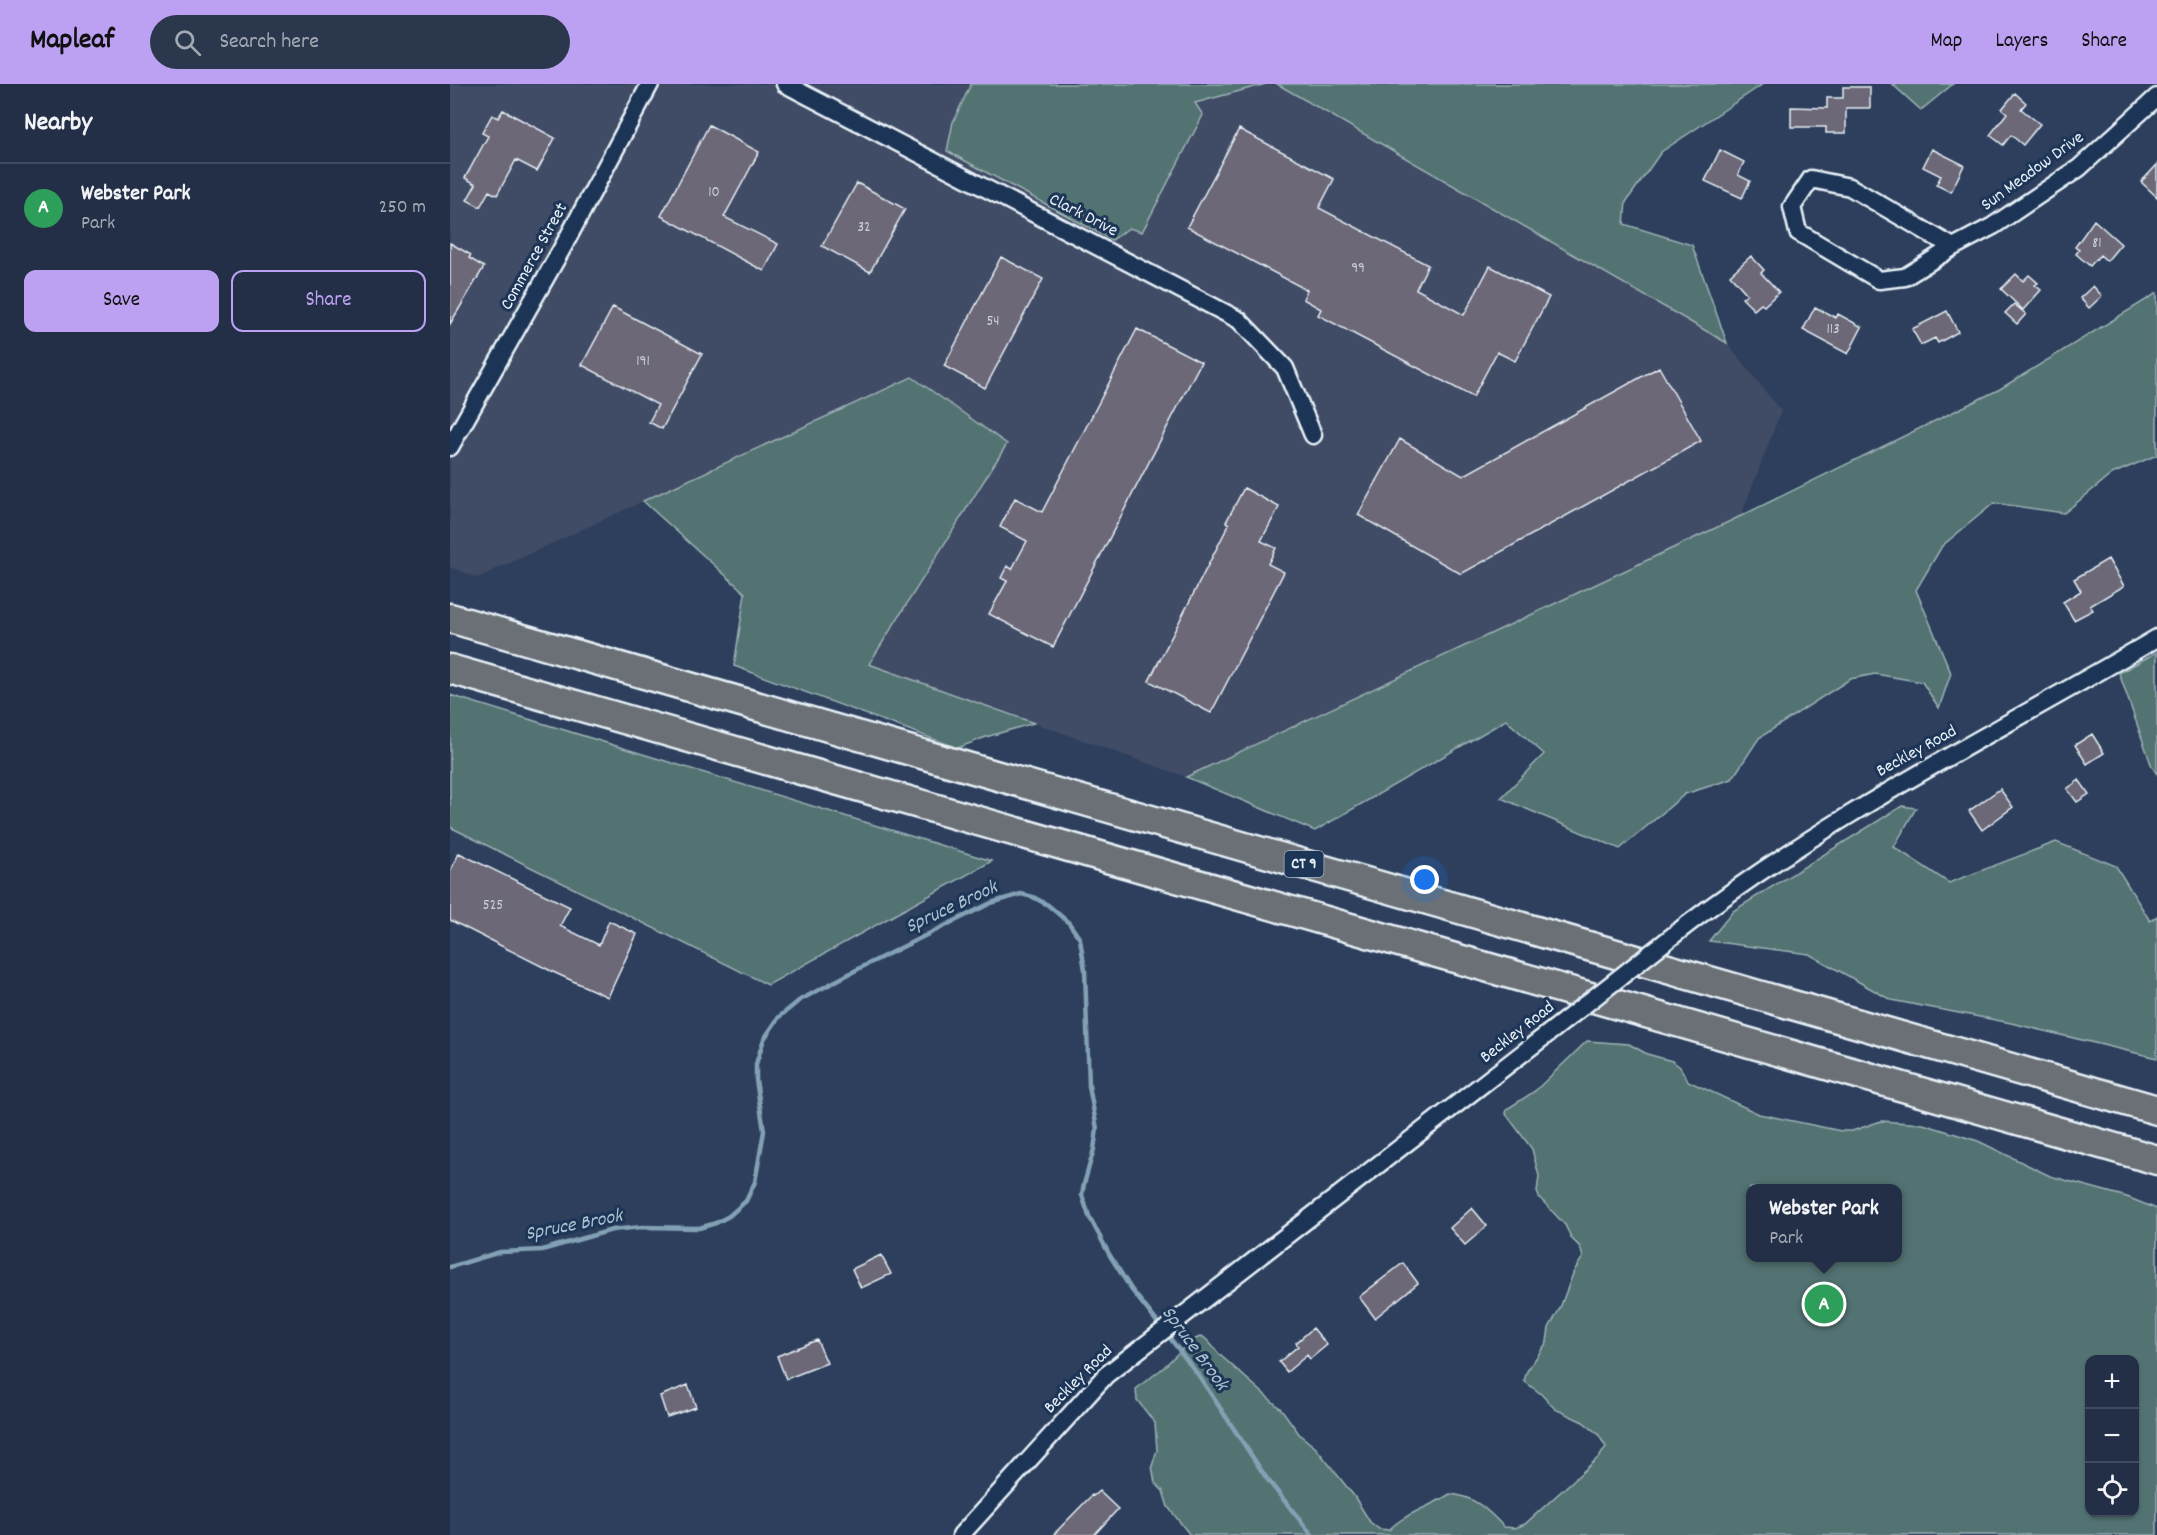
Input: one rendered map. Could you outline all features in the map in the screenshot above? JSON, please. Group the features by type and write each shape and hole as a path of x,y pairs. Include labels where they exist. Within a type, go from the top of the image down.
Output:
{"highway":[{"name":"CT 9","path":"450,618 2157,1110"},
{"path":"450,669 2157,1160"}],"street":[{"name":"Commerce Street","path":"450,447 563,247 650,84"},
{"name":"Clark Drive","path":"784,84 1239,320 1285,368 1313,435"},
{"name":"Sun Meadow Drive","path":"1953,247 1850,187 1811,180 1792,207 1798,232 1879,279 1905,277 1953,247 1994,226 2079,168 2157,97"},
{"name":"Beckley Road","path":"961,1535 1107,1375 1684,927 1761,871 1848,815 2157,638"}],"shaded area":[{"path":"450,84 1160,84 1195,103 1266,84 1277,84 1727,343 1781,411 1741,516 1186,777 869,664 1007,444 912,377 477,578 450,567"}],"green space":[{"path":"971,84 1266,84 1195,103 1203,115 1142,232 1129,228 1112,240 947,151 953,122"},
{"path":"1277,84 1763,84 1661,152 1626,202 1624,224 1692,245 1727,343"},
{"path":"1892,84 1953,84 1921,110"},
{"path":"2157,293 2157,455 2112,474 2064,513 1994,503 1942,546 1916,590 1951,673 1939,708 1922,682 1875,674 1850,679 1759,738 1732,779 1685,794 1620,849 1501,798 1544,754 1506,720 1315,831 1186,777 1741,516 2000,389"},
{"path":"912,377 1007,444 869,664 1034,723 958,748 734,666 745,593 643,501"},
{"path":"2157,652 2157,774 2152,767 2119,673"},
{"path":"450,695 992,861 768,985 450,827"},
{"path":"1902,806 1916,808 1894,847 1949,883 2056,842 2116,866 2150,921 2157,916 2157,1058 2011,1023 1891,1000 1809,954 1709,941 1733,911"},
{"path":"1587,1041 1629,1044 1647,1054 1672,1061 1680,1067 1688,1081 1759,1114 1841,1131 1852,1131 1881,1121 1923,1124 1978,1141 2050,1176 2127,1197 2157,1209 2157,1535 1190,1535 1168,1507 1163,1491 1155,1483 1152,1466 1157,1450 1155,1423 1137,1400 1136,1389 1163,1368 1189,1342 1202,1336 1282,1410 1300,1435 1316,1448 1354,1496 1370,1522 1379,1529 1389,1530 1402,1519 1450,1494 1473,1501 1504,1527 1515,1528 1525,1524 1600,1456 1606,1447 1598,1434 1583,1422 1555,1409 1524,1381 1527,1371 1547,1342 1549,1328 1560,1308 1574,1271 1583,1257 1580,1247 1572,1239 1565,1225 1539,1197 1537,1192 1539,1176 1532,1149 1506,1114 1507,1109 1535,1091"}],"building":[{"path":"1843,87 1870,87 1870,108 1846,108 1846,133 1826,133 1826,127 1791,127 1791,107 1827,108 1827,98 1843,98"},
{"path":"2015,93 2026,103 2021,109 2040,124 2023,145 2011,135 2003,145 1990,135 2007,113 2002,109"},
{"path":"503,110 555,138 537,171 516,160 497,195 489,191 480,207 467,200 476,184 465,178 488,136 482,133 492,115 498,118"},
{"path":"709,125 759,152 724,217 778,244 764,271 661,216"},
{"path":"1239,129 1334,179 1319,208 1428,265 1416,289 1464,315 1490,266 1549,297 1515,361 1497,352 1473,397 1318,315 1321,309 1303,299 1307,290 1187,227"},
{"path":"1932,149 1964,165 1951,192 1936,185 1941,176 1923,167"},
{"path":"1720,150 1744,162 1738,175 1750,181 1742,198 1705,181"},
{"path":"2157,165 2157,197 2141,182"},
{"path":"857,183 905,209 870,272 822,246"},
{"path":"2094,220 2121,244 2107,261 2100,255 2090,266 2076,254 2079,250 2075,247"},
{"path":"450,243 471,255 469,258 484,267 450,324"},
{"path":"1751,256 1764,270 1761,273 1779,292 1764,306 1761,304 1754,310 1742,298 1747,294 1730,275"},
{"path":"1001,257 1043,279 985,388 944,366"},
{"path":"2016,274 2023,281 2029,275 2038,283 2035,285 2041,290 2023,310 2001,289"},
{"path":"2093,286 2102,296 2089,308 2080,298"},
{"path":"2014,304 2026,314 2017,324 2005,313"},
{"path":"613,307 702,354 662,429 649,422 658,405 582,365"},
{"path":"1815,307 1836,318 1838,314 1862,327 1848,354 1803,330"},
{"path":"1947,311 1958,332 1938,343 1935,338 1921,345 1912,329"},
{"path":"1137,329 1201,362 1053,647 989,614 1007,581 1001,578 1007,566 1012,569 1027,541 1000,527 1015,498 1042,512"},
{"path":"1659,367 1701,441 1461,574 1358,515 1400,439 1463,476"},
{"path":"1244,488 1279,507 1261,541 1276,548 1268,564 1284,572 1211,713 1149,681 1229,524 1226,522"},
{"path":"2108,559 2124,586 2090,606 2093,610 2074,620 2063,602 2081,591 2074,579"},
{"path":"2092,734 2104,753 2087,764 2075,745"},
{"path":"2079,780 2089,794 2077,802 2067,789"},
{"path":"2000,789 2013,807 1982,830 1969,811"},
{"path":"459,853 570,907 560,926 599,945 609,921 637,934 608,997 450,920 450,872"},
{"path":"1472,1208 1487,1226 1465,1245 1450,1228"},
{"path":"881,1255 891,1274 861,1288 852,1269"},
{"path":"1403,1263 1418,1283 1375,1318 1359,1297"},
{"path":"1313,1328 1327,1345 1310,1359 1307,1355 1287,1372 1279,1362 1298,1346 1296,1343"},
{"path":"817,1340 827,1363 786,1379 777,1356"},
{"path":"688,1385 696,1407 667,1417 660,1396"},
{"path":"1099,1491 1118,1509 1094,1535 1053,1535 1092,1495"}],"waterway":[{"name":"Spruce Brook","path":"450,1267 500,1252 542,1250 612,1230 642,1227 699,1228 729,1216 746,1201 755,1182 764,1131 756,1080 756,1064 764,1039 779,1017 800,1000 862,967 991,903 1021,894 1048,905 1069,923 1080,939 1085,970 1089,1086 1097,1129 1082,1195 1089,1216 1109,1254 1131,1289 1161,1327"},
{"name":"Spruce Brook","path":"1166,1333 1199,1376 1267,1479 1312,1535"}],"place":[{"name":"Webster Park","path":"1824,1304"}]}
